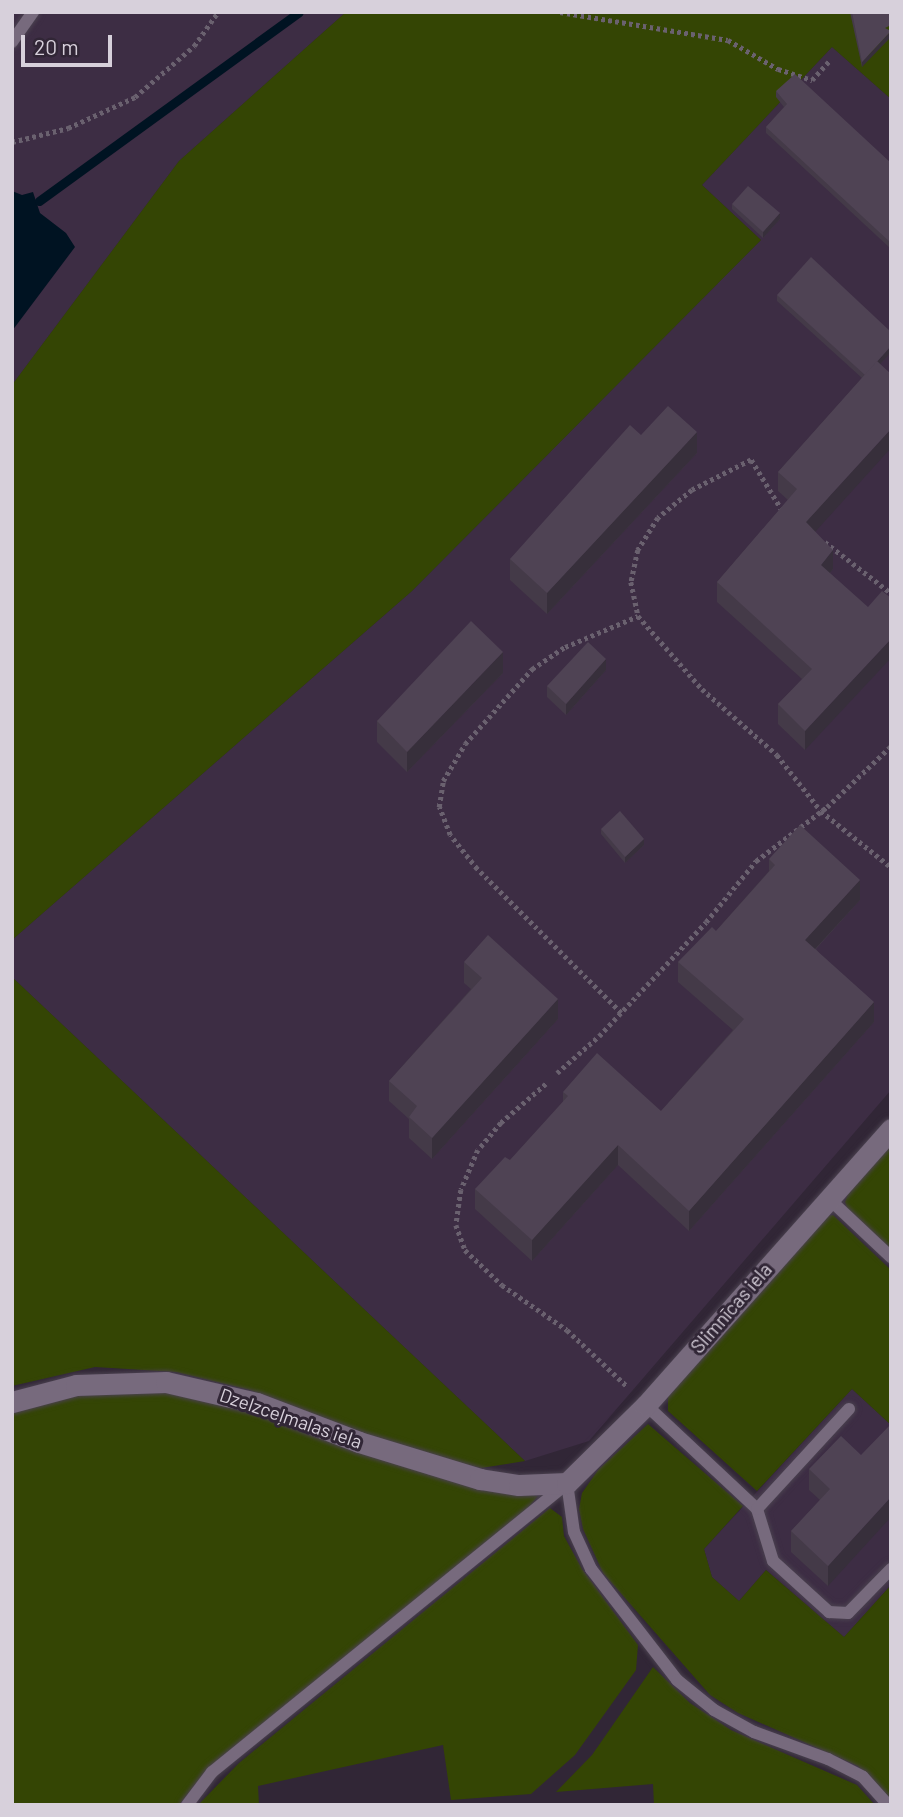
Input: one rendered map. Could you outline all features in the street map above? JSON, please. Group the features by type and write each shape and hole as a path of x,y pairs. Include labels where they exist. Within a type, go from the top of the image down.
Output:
{"street":[{"name":"Slimnīcas iela","path":"567,1483 646,1405 891,1129"},
{"name":"Dzelzceļmalas iela","path":"12,1402 76,1385 166,1382 257,1403 359,1442 480,1479 519,1485 567,1483"}],"lane":[{"path":"12,42 33,12"},
{"path":"827,1198 891,1257"},
{"path":"646,1405 758,1509 774,1561 829,1612 848,1613 891,1569"},
{"path":"758,1509 849,1409"},
{"path":"187,1805 212,1772 567,1483"},
{"path":"567,1483 574,1532 591,1569 677,1680 714,1710 754,1732 828,1759 863,1777 888,1805"}],"path":[{"path":"12,142 68,128 135,97 194,46 218,12"},
{"path":"560,12 728,40 778,69 812,80 830,61"},
{"path":"788,520 751,460 692,490 658,518 638,550 631,582 638,616 702,689 778,755 821,811 891,867"},
{"path":"818,539 891,593"},
{"path":"621,1013 477,869 450,835 439,807 443,780 466,744 532,669 565,647 638,616"},
{"path":"557,1073 621,1013 756,861 821,811 891,746"},
{"path":"546,1084 501,1123 478,1150 461,1190 456,1225 465,1250 502,1285 567,1330 646,1405"}],"shaded area":[{"path":"12,12 346,12 179,161 12,385"},
{"path":"832,47 891,99 891,1090 589,1441 525,1461 12,977 12,940 412,591 761,240 702,185"},
{"path":"852,1389 891,1425 891,1585 844,1637 766,1570 739,1601 712,1577 704,1549"}],"green space":[{"path":"346,12 891,12 891,99 832,47 702,185 761,240 412,591 12,940 12,385 179,161"},
{"path":"12,977 525,1461 481,1468 405,1450 250,1390 176,1372 95,1367 12,1386"},
{"path":"891,1145 891,1251 848,1211 845,1202 849,1191"},
{"path":"833,1215 891,1270 891,1425 852,1389 757,1491 668,1411 668,1397 822,1217"},
{"path":"140,1388 250,1408 468,1486 538,1496 527,1509 207,1769 179,1805 12,1805 12,1413 63,1398"},
{"path":"648,1424 743,1506 704,1549 712,1577 739,1601 766,1570 844,1637 891,1585 891,1800 858,1766 738,1713 710,1695 603,1573 583,1529 579,1509 582,1493 598,1470"},
{"path":"550,1508 562,1517 564,1536 582,1569 638,1645 636,1670 575,1755 531,1794 451,1800 443,1745 258,1786 259,1805 198,1805 239,1763"},
{"path":"653,1667 690,1703 731,1730 857,1785 875,1805 654,1805 653,1784 556,1792 592,1755"}],"water":[{"path":"12,191 22,195 33,192 40,213 66,233 75,247 12,331"}],"building":[{"path":"852,12 891,12 891,25 885,28 891,31 862,62"},
{"path":"795,74 891,163 891,243 766,127 787,104 776,91"},
{"path":"748,186 780,213 763,232 732,204"},
{"path":"811,257 891,332 891,346 865,375 777,295"},
{"path":"877,361 891,374 891,429 806,522 833,550 821,565 868,607 882,591 891,598 891,639 805,731 778,704 812,669 717,582 797,489 778,472"},
{"path":"668,406 697,432 547,593 510,559 630,425 641,435"},
{"path":"471,621 503,652 407,752 377,721"},
{"path":"588,642 606,659 566,704 547,686"},
{"path":"620,811 644,839 625,857 601,829"},
{"path":"800,825 860,880 805,940 874,1002 689,1211 618,1145 532,1240 475,1189 505,1157 510,1160 568,1096 563,1092 597,1053 661,1111 744,1019 678,962 712,927 716,931 775,865 769,859"},
{"path":"488,935 558,999 432,1138 409,1117 417,1106 389,1081 482,978 464,962"},
{"path":"891,1424 891,1497 828,1566 791,1531 830,1489 809,1469 841,1436 861,1455"}],"waterway":[{"path":"39,201 299,12"}]}
